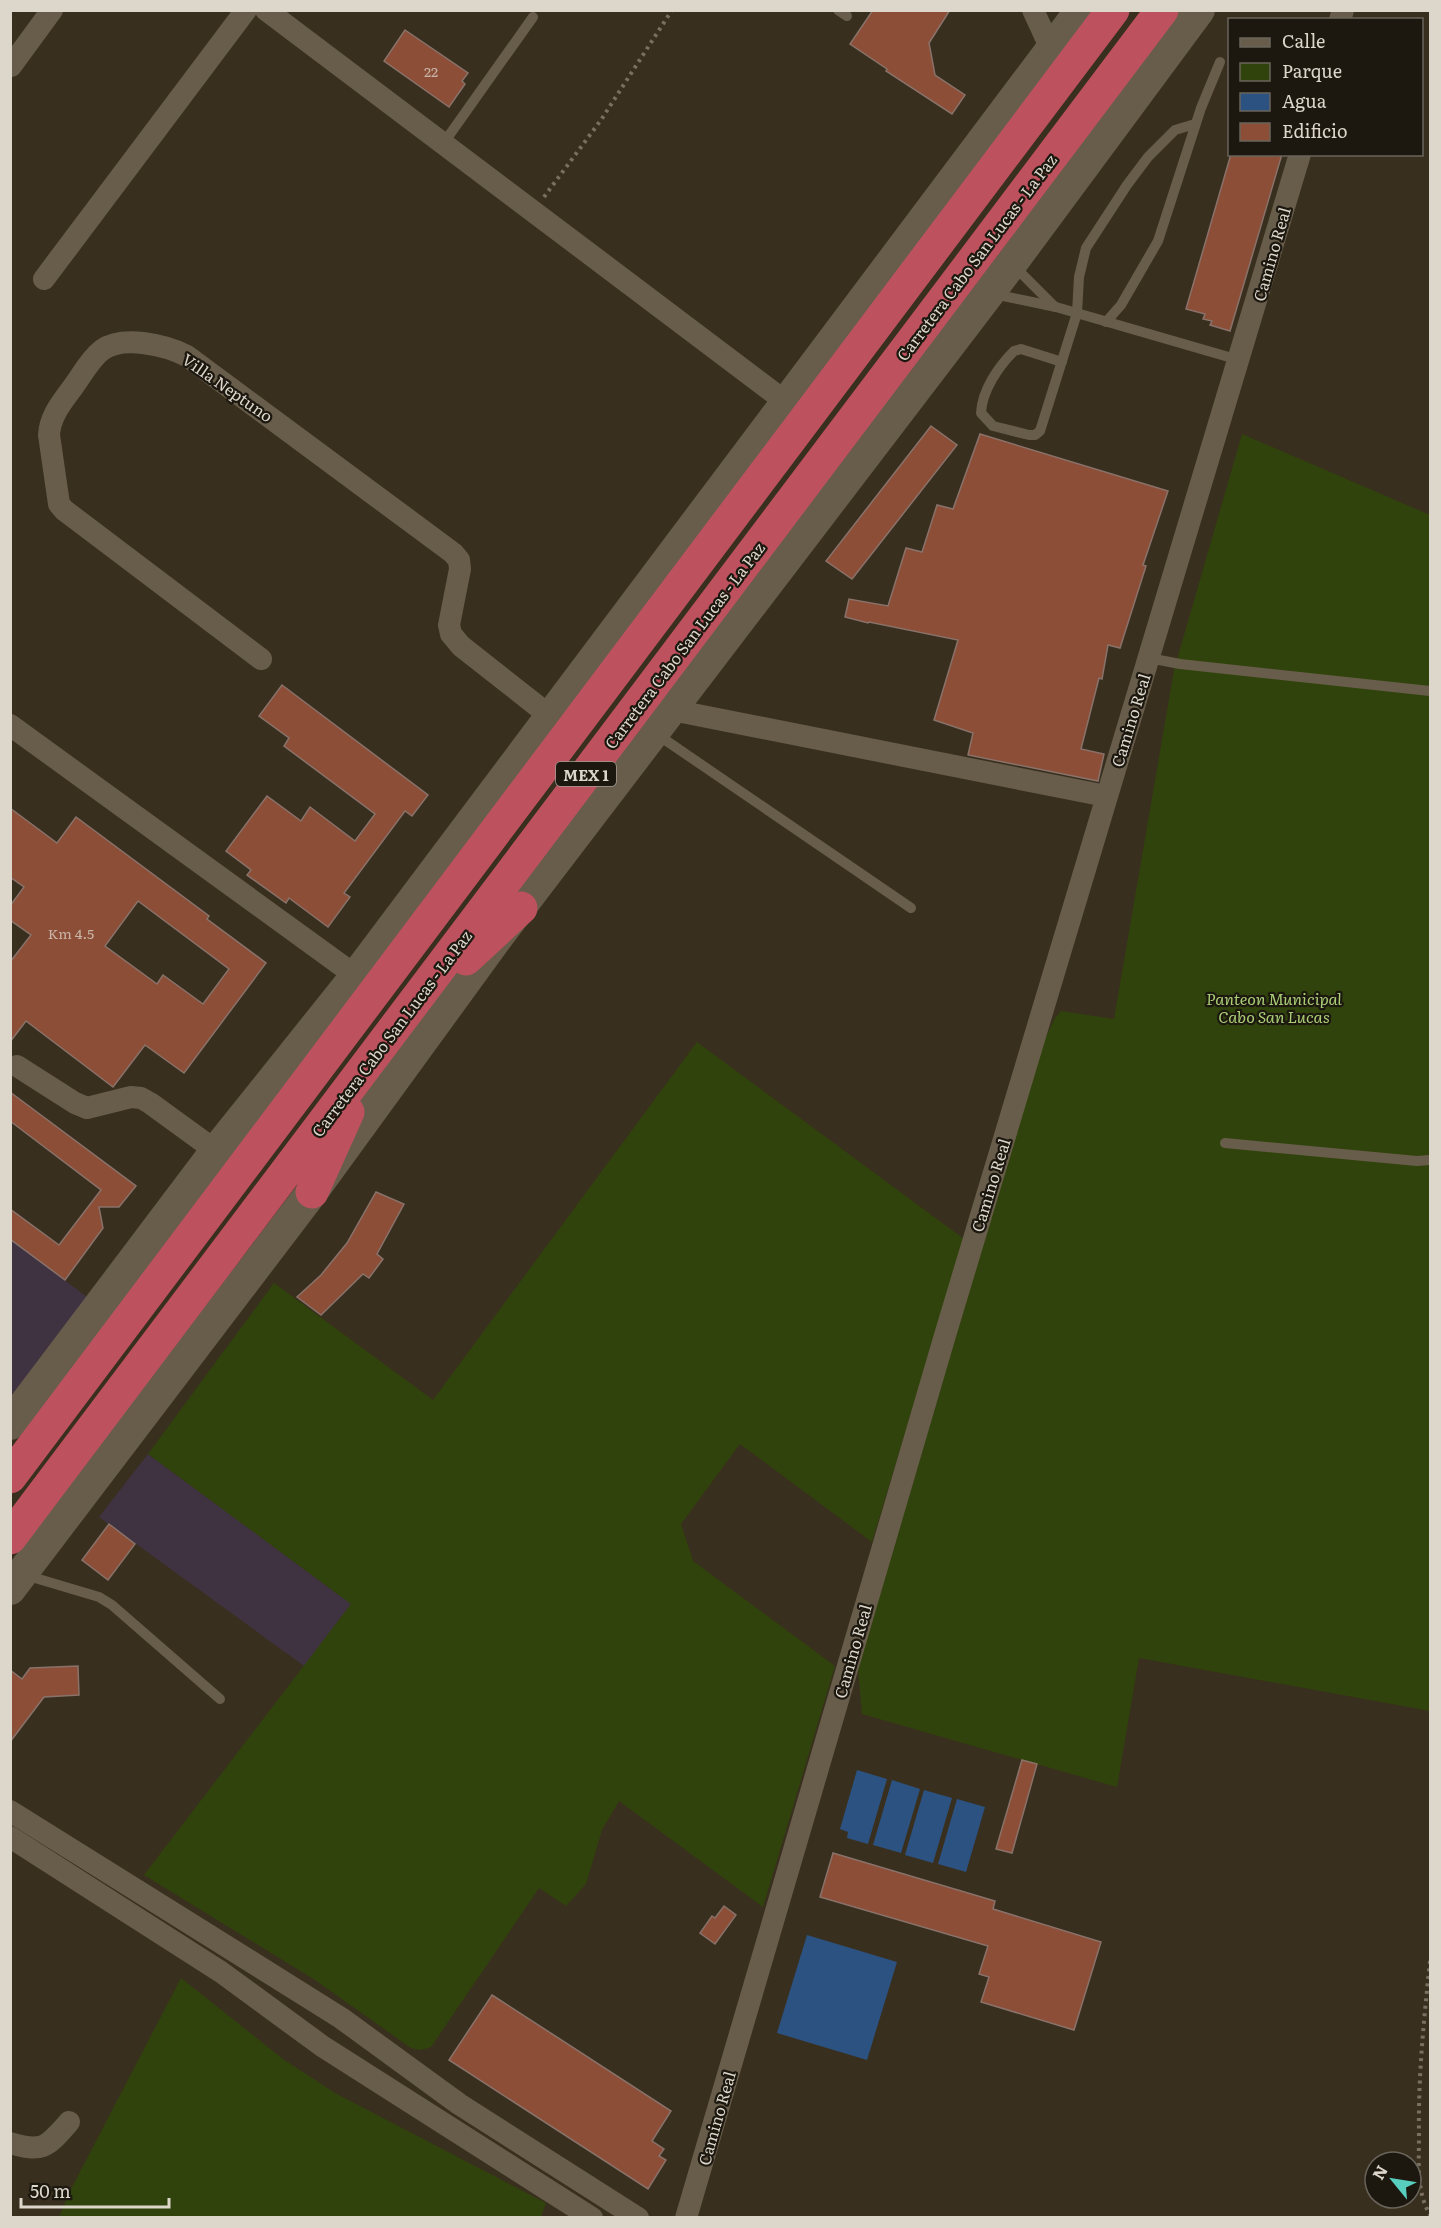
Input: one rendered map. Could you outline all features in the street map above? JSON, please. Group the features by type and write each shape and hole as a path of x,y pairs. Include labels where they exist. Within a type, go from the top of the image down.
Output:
{"highway":[{"name":"MEX 1","path":"10,1477 1113,10"},
{"name":"Carretera Cabo San Lucas - La Paz","path":"10,1538 1162,10"},
{"path":"399,1022 521,908"},
{"path":"312,1192 375,1053"},
{"path":"10,1451 77,1389"}],"main road":[{"path":"10,1424 216,1151 356,975 1082,10"},
{"path":"16,1582 312,1192 521,908 1011,264 1199,10"}],"street":[{"path":"11,66 52,10"},
{"path":"44,279 246,10"},
{"path":"266,10 786,402"},
{"path":"1033,10 1051,49"},
{"name":"Camino Real","path":"686,2217 946,1332 1299,156"},
{"name":"Villa Neptuno","path":"261,659 60,506 57,499 49,435 50,425 58,409 96,356 105,348 115,344 149,344 169,347 187,356 453,553 459,560 460,569 449,620 451,634 461,646 550,717"},
{"path":"664,722 1106,796"},
{"path":"10,725 356,975"},
{"path":"17,1065 75,1103 87,1108 131,1097 141,1098 216,1151"},
{"path":"10,1811 161,1919 221,1972 322,2046 592,2217"},
{"path":"10,1837 341,2018 459,2104 638,2217"},
{"path":"322,2046 341,2018"},
{"path":"10,2143 33,2150 51,2142 69,2122"}],"lane":[{"path":"443,144 532,17"},
{"path":"1106,322 1120,305 1158,241 1196,124 1220,62"},
{"path":"1062,362 1021,349 1014,351 995,375 981,404 981,413 993,426 1035,435 1040,431 1062,362 1077,313 1081,265 1086,248 1126,185 1163,141 1175,130 1196,124"},
{"path":"1011,264 1056,307"},
{"path":"989,293 1056,307 1239,360"},
{"path":"1149,658 1180,664 1431,691"},
{"path":"664,722 911,908"},
{"path":"1225,1143 1417,1161 1431,1160"},
{"path":"16,1582 99,1597 220,1699"}],"path":[{"path":"532,212 601,120 672,10"},
{"path":"1431,1961 1421,2037 1418,2089 1419,2181 1423,2200 1431,2215"}],"shaded area":[{"path":"10,1239 91,1300 10,1405"},
{"path":"148,1454 351,1604 304,1666 99,1517"}],"green space":[{"name":"Panteon Municipal Cabo San Lucas","path":"1242,434 1430,515 1430,1711 1139,1658 1117,1787 862,1714 858,1670 1041,1047 1055,1018 1061,1011 1114,1019 1174,670"},
{"path":"697,1042 964,1239 872,1542 740,1444 681,1524 693,1561 835,1666 763,1907 619,1801 602,1830 586,1884 566,1906 539,1888 431,2047 421,2050 411,2048 315,1980 144,1875 351,1604 148,1454 274,1283 433,1400"},
{"path":"181,1978 283,2059 335,2093 546,2203 541,2217 59,2217 70,2191"}],"water":[{"path":"857,1770 887,1779 868,1844 847,1838 848,1832 840,1829"},
{"path":"892,1780 920,1789 901,1853 873,1845"},
{"path":"924,1790 952,1798 933,1863 905,1855"},
{"path":"957,1799 985,1807 966,1872 938,1864"},
{"path":"807,1935 897,1962 867,2060 777,2033"}],"building":[{"path":"873,10 950,10 929,43 935,75 965,95 952,114 886,71 887,69 850,44"},
{"path":"405,30 468,73 462,81 465,84 449,107 384,61"},
{"path":"1230,156 1281,156 1230,331 1210,325 1212,321 1203,319 1205,314 1186,309"},
{"path":"931,426 957,445 852,579 826,561"},
{"path":"980,434 1168,491 1143,565 1146,566 1120,648 1108,645 1102,679 1099,678 1081,749 1104,754 1098,781 968,755 973,733 934,720 958,640 845,617 849,599 888,606 906,548 922,552 937,505 953,509"},
{"path":"282,685 428,795 412,816 405,811 344,893 350,897 328,927 289,898 286,903 247,875 251,870 226,851 267,796 301,821 310,807 355,841 375,814 284,746 289,738 259,716"},
{"path":"10,808 57,843 76,817 209,916 207,919 266,963 184,1073 145,1045 113,1087 26,1021 10,1042 10,962 31,935 10,920 10,906 24,887 10,877","holes":["138,901 229,969 203,1004 163,975 157,984 105,946"]},
{"path":"10,1092 136,1186 119,1207 99,1207 103,1228 65,1280 10,1239 10,1209 59,1245 101,1190 10,1121"},
{"path":"376,1192 404,1204 377,1254 383,1259 369,1278 363,1274 321,1315 297,1297 321,1275 347,1243"},
{"path":"109,1524 135,1544 108,1580 82,1560"},
{"path":"78,1666 79,1695 44,1697 10,1742 10,1670 22,1679 30,1668"},
{"path":"1022,1760 1037,1764 1012,1853 996,1849"},
{"path":"833,1853 995,1901 993,1909 1101,1942 1074,2030 981,2002 989,1977 979,1974 988,1946 820,1897"},
{"path":"724,1906 736,1915 715,1944 700,1933 712,1916 715,1918"},
{"path":"492,1995 671,2111 652,2141 664,2149 659,2156 666,2160 648,2189 449,2060"}]}
